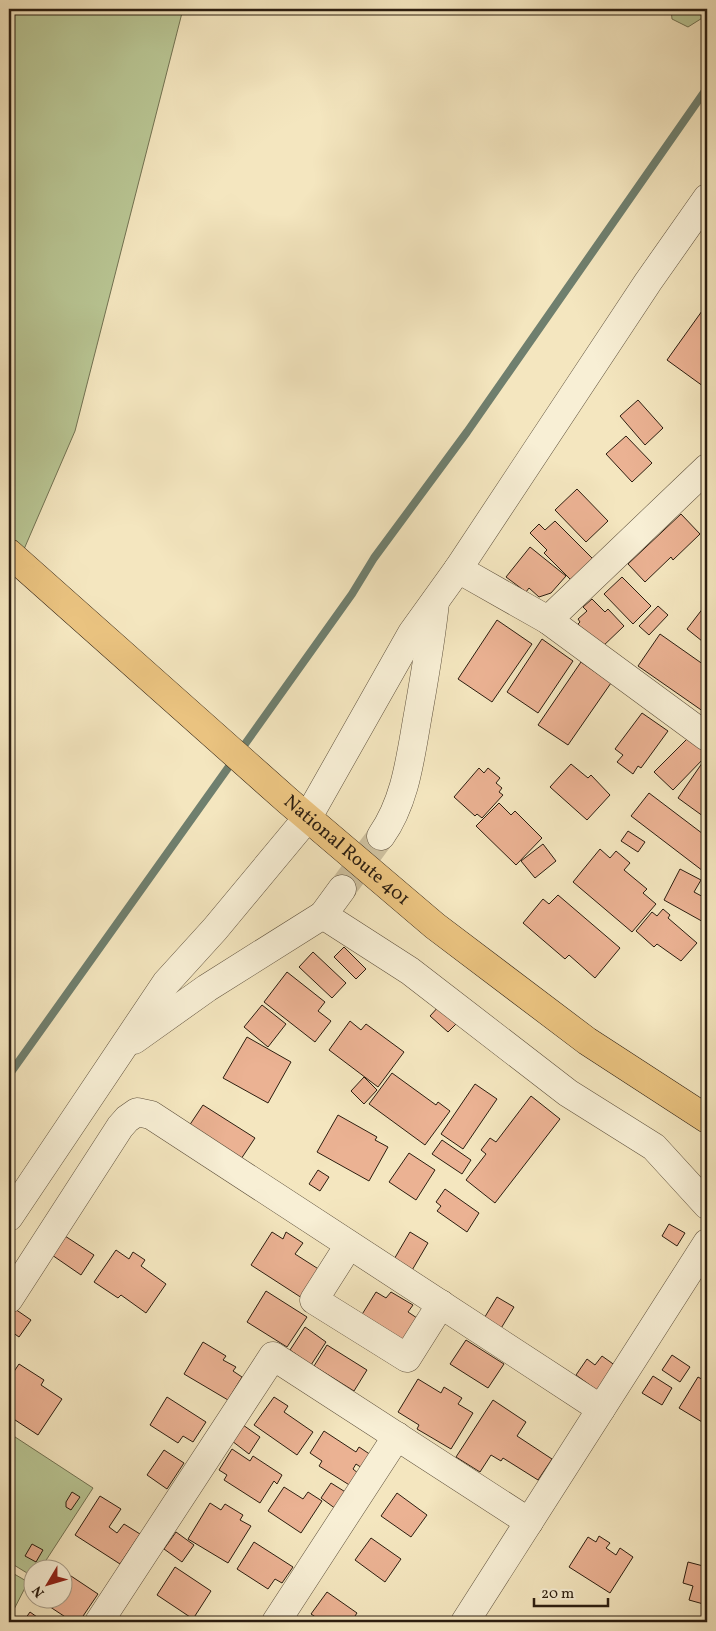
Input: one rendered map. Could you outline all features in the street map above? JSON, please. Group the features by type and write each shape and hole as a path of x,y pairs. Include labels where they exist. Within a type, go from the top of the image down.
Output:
{"highway":[{"name":"National Route 401","path":"9,554 298,809 435,926 587,1041 707,1120"}],"street":[{"path":"9,1217 166,983 215,929 298,809 412,633 458,569 648,282 707,198"},
{"path":"548,620 707,468"},
{"path":"458,569 548,620 684,723 707,737"},
{"path":"380,836 391,821 406,780 431,646 435,600"},
{"path":"118,1052 207,988 323,915 342,889"},
{"path":"323,915 410,971 568,1094 654,1147 707,1205"},
{"path":"9,1298 120,1127 137,1112 152,1115 601,1409"},
{"path":"465,1622 707,1243"},
{"path":"349,1245 314,1300 407,1358 441,1304"},
{"path":"99,1622 273,1356 529,1522"},
{"path":"276,1622 397,1436"}],"green space":[{"path":"9,9 183,9 75,431 9,584"},
{"path":"671,9 707,9 707,15 688,27 672,19"},
{"path":"9,1433 93,1488 48,1558 22,1558 22,1570 9,1562"},
{"path":"9,1571 22,1579 22,1594 9,1619"}],"building":[{"path":"707,304 707,389 667,360"},
{"path":"638,400 663,428 645,445 620,416"},
{"path":"626,436 652,463 632,482 606,454"},
{"path":"577,489 608,521 586,542 555,510"},
{"path":"681,514 700,534 673,560 671,557 645,582 628,564"},
{"path":"555,521 593,559 571,580 544,553 547,550 530,533 539,524 545,530"},
{"path":"530,547 566,576 551,593 539,597 529,588 526,592 506,577"},
{"path":"622,577 651,606 633,624 604,594"},
{"path":"592,599 605,612 608,609 624,626 601,648 578,624 580,622 578,619 587,611 583,607"},
{"path":"707,603 707,645 687,629"},
{"path":"658,606 668,615 649,635 639,626"},
{"path":"497,620 532,644 492,702 458,679"},
{"path":"660,634 707,667 707,714 638,666"},
{"path":"542,639 573,661 538,713 507,692"},
{"path":"581,662 611,683 568,745 538,725"},
{"path":"642,713 668,731 641,768 638,766 633,774 617,762 623,755 615,749"},
{"path":"689,737 707,755 673,790 654,772"},
{"path":"707,756 707,819 678,798"},
{"path":"571,764 588,778 591,775 610,795 587,820 550,787"},
{"path":"479,768 484,773 488,768 500,778 496,783 502,788 499,792 503,795 482,818 477,814 475,816 454,797"},
{"path":"649,793 707,837 707,865 703,871 631,816"},
{"path":"499,803 511,815 515,811 542,838 516,865 476,826"},
{"path":"628,831 645,842 638,852 621,841"},
{"path":"543,844 556,861 535,878 521,861"},
{"path":"600,849 610,858 616,851 630,863 624,870 647,889 643,893 656,904 632,932 573,882"},
{"path":"680,869 701,880 694,892 707,899 707,924 664,900"},
{"path":"558,895 620,948 595,978 569,955 565,959 523,923 543,899 549,904"},
{"path":"663,909 670,915 668,918 697,943 681,961 657,944 654,947 636,931 652,912 657,916"},
{"path":"344,947 366,969 356,979 334,957"},
{"path":"313,952 346,983 332,998 299,967"},
{"path":"287,972 325,1002 318,1011 331,1021 315,1042 264,1002"},
{"path":"262,1005 286,1024 268,1047 244,1027"},
{"path":"440,1005 458,1022 448,1032 430,1016"},
{"path":"350,1021 361,1030 366,1024 404,1052 378,1087 329,1050"},
{"path":"247,1037 291,1062 268,1103 223,1078"},
{"path":"392,1073 436,1105 438,1102 450,1111 425,1145 369,1104"},
{"path":"364,1077 377,1090 364,1104 351,1091"},
{"path":"475,1084 497,1099 463,1149 441,1134"},
{"path":"531,1096 560,1119 495,1203 466,1180 486,1154 481,1150 490,1138 496,1142"},
{"path":"203,1105 255,1138 239,1162 187,1129"},
{"path":"338,1115 377,1137 375,1140 388,1147 369,1181 317,1152"},
{"path":"442,1140 471,1160 462,1174 432,1154"},
{"path":"409,1153 435,1170 416,1200 389,1182"},
{"path":"318,1170 329,1177 320,1191 309,1184"},
{"path":"445,1189 479,1213 467,1232 437,1211 441,1206 436,1202"},
{"path":"669,1224 685,1233 677,1246 662,1236"},
{"path":"272,1232 283,1239 286,1232 303,1243 295,1254 320,1270 302,1298 251,1265"},
{"path":"410,1232 428,1243 411,1272 393,1261"},
{"path":"65,1236 94,1255 81,1275 52,1255"},
{"path":"116,1250 129,1259 133,1252 145,1260 141,1266 166,1284 146,1313 121,1295 118,1298 94,1282"},
{"path":"266,1291 307,1317 287,1347 247,1322"},
{"path":"376,1292 386,1298 391,1292 413,1305 408,1312 417,1318 402,1342 361,1316"},
{"path":"497,1297 514,1307 500,1330 483,1320"},
{"path":"15,1309 31,1320 19,1337 9,1330 9,1318"},
{"path":"305,1327 326,1342 311,1365 290,1350"},
{"path":"466,1340 504,1364 488,1388 450,1364"},
{"path":"203,1342 226,1356 223,1360 236,1367 233,1371 242,1377 228,1400 184,1374"},
{"path":"327,1345 367,1370 354,1391 314,1366"},
{"path":"672,1355 690,1367 680,1382 662,1370"},
{"path":"602,1356 616,1366 598,1391 576,1375 587,1359 595,1365"},
{"path":"19,1364 44,1380 41,1385 62,1399 38,1435 9,1416 9,1379"},
{"path":"653,1376 672,1388 662,1405 642,1393"},
{"path":"698,1377 707,1382 707,1425 679,1408"},
{"path":"418,1379 441,1393 444,1387 462,1398 458,1404 473,1413 451,1449 417,1429 419,1425 398,1412"},
{"path":"167,1397 206,1422 193,1442 183,1436 178,1443 150,1425"},
{"path":"274,1397 288,1406 284,1412 313,1432 297,1455 254,1425"},
{"path":"493,1400 526,1422 517,1436 552,1459 538,1480 503,1458 501,1461 491,1455 480,1472 456,1457"},
{"path":"243,1425 260,1437 249,1454 232,1441"},
{"path":"324,1431 356,1452 359,1447 371,1455 362,1468 356,1464 353,1469 359,1474 351,1486 319,1466 322,1461 310,1453"},
{"path":"232,1449 250,1461 253,1456 282,1475 277,1484 274,1481 260,1503 224,1480 227,1475 219,1470"},
{"path":"164,1450 184,1463 167,1489 147,1475"},
{"path":"331,1483 347,1493 336,1509 321,1498"},
{"path":"284,1487 303,1499 308,1492 322,1501 301,1533 268,1511"},
{"path":"72,1492 80,1497 71,1510 66,1507 66,1502"},
{"path":"397,1493 427,1515 411,1537 381,1516"},
{"path":"100,1496 121,1509 109,1527 117,1533 124,1524 140,1534 120,1564 75,1535"},
{"path":"210,1503 221,1510 225,1504 243,1515 240,1520 251,1526 228,1563 188,1539"},
{"path":"176,1532 194,1545 182,1562 164,1549"},
{"path":"599,1536 610,1543 606,1548 616,1555 620,1548 633,1557 610,1593 569,1567 588,1537 596,1542"},
{"path":"371,1538 401,1559 385,1582 355,1560"},
{"path":"254,1542 293,1567 282,1583 275,1579 268,1589 237,1569"},
{"path":"32,1544 43,1550 38,1558 25,1556"},
{"path":"688,1562 707,1567 707,1605 689,1600 693,1586 683,1583"},
{"path":"175,1567 211,1591 193,1619 157,1595"},
{"path":"72,1577 98,1594 79,1622 73,1622 52,1608 72,1608"},
{"path":"327,1592 357,1613 351,1622 323,1622 311,1614"},
{"path":"30,1612 44,1622 23,1622"}],"waterway":[{"path":"9,1075 352,594 374,558 467,432 707,88"}],"tunnel":[{"path":"342,889 381,836"}]}
